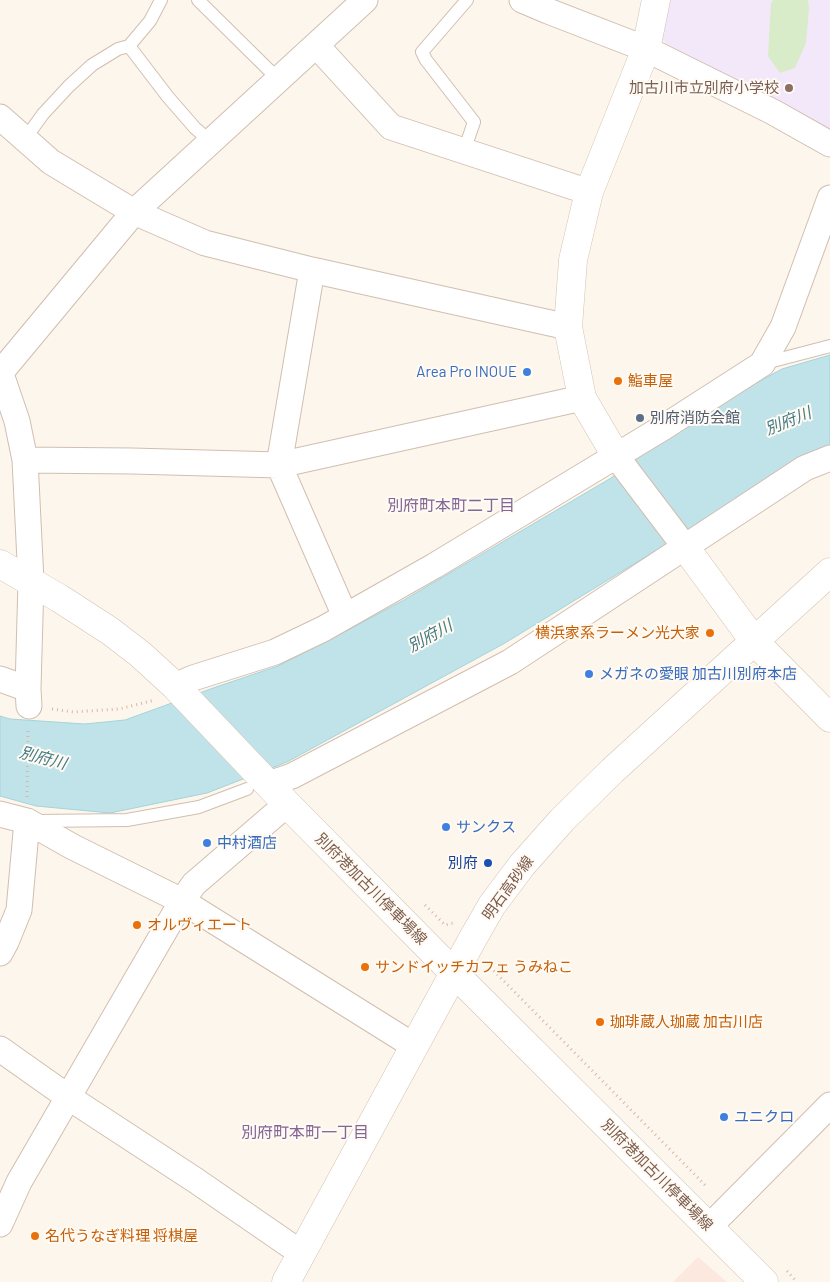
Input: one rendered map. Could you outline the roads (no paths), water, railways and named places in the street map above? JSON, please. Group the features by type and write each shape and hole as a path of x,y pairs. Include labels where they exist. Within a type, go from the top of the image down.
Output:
{"main road":[{"path":"616,456 582,398 568,327 573,260 589,192 646,49 656,0"},
{"path":"685,547 754,641 830,718"},
{"name":"別府港加古川停車場線","path":"0,564 31,581 110,631 140,654 175,686 258,787 287,804 454,973 718,1217 774,1275"},
{"name":"明石高砂線","path":"286,1282 492,905 522,865 562,820 612,771 830,572"}],"street":[{"path":"0,679 28,697 31,581 25,460 9,422 0,372 134,212 365,0"},
{"path":"522,0 548,12 646,49 773,112 830,144"},
{"path":"316,45 391,127 589,192"},
{"path":"1,120 51,162 134,212 205,243 312,270 568,327"},
{"path":"175,686 193,678 275,652 345,616 434,566 664,427 762,364 783,327 830,198"},
{"path":"312,270 278,465 345,616"},
{"path":"25,460 278,465 582,398"},
{"path":"616,456 685,547"},
{"path":"258,787 292,776 510,662 805,468 830,458"},
{"path":"0,1224 19,1182 194,884 287,804"},
{"path":"0,814 27,821 73,847 182,902 414,1046"},
{"path":"0,953 19,910 27,821"},
{"path":"0,1049 68,1097 301,1253"},
{"path":"718,1217 830,1105"}],"lane":[{"path":"25,139 43,114 92,65 118,49 129,46 150,21 161,0"},
{"path":"198,0 278,79"},
{"path":"464,151 474,122 426,60 422,52 467,0"},
{"path":"129,46 189,122 211,142"},
{"path":"762,364 830,346"},
{"path":"27,821 127,820 199,807 258,787"}],"water":[{"name":"別府川","path":"830,355 830,447 820,450 505,643 287,762 207,793 110,813 36,806 0,796 0,716 10,719 85,724 125,720 278,666 404,600 611,478 638,457 749,387 782,369"}],"place":[{"name":"加古川市立別府小学校","path":"789,88"},
{"name":"Area Pro INOUE","path":"527,372"},
{"name":"鮨車屋","path":"618,381"},
{"name":"別府消防会館","path":"640,418"},
{"name":"横浜家系ラーメン光大家","path":"710,633"},
{"name":"メガネの愛眼 加古川別府本店","path":"589,674"},
{"name":"サンクス","path":"446,827"},
{"name":"中村酒店","path":"207,843"},
{"name":"別府","path":"488,863"},
{"name":"オルヴィエート","path":"137,925"},
{"name":"サンドイッチカフェ うみねこ","path":"365,967"},
{"name":"珈琲蔵人珈蔵 加古川店","path":"600,1022"},
{"name":"ユニクロ","path":"724,1117"},
{"name":"名代うなぎ料理 将棋屋","path":"35,1236"}],"district":[{"name":"別府町本町二丁目","path":"451,506"},
{"name":"別府町本町一丁目","path":"305,1133"}]}
